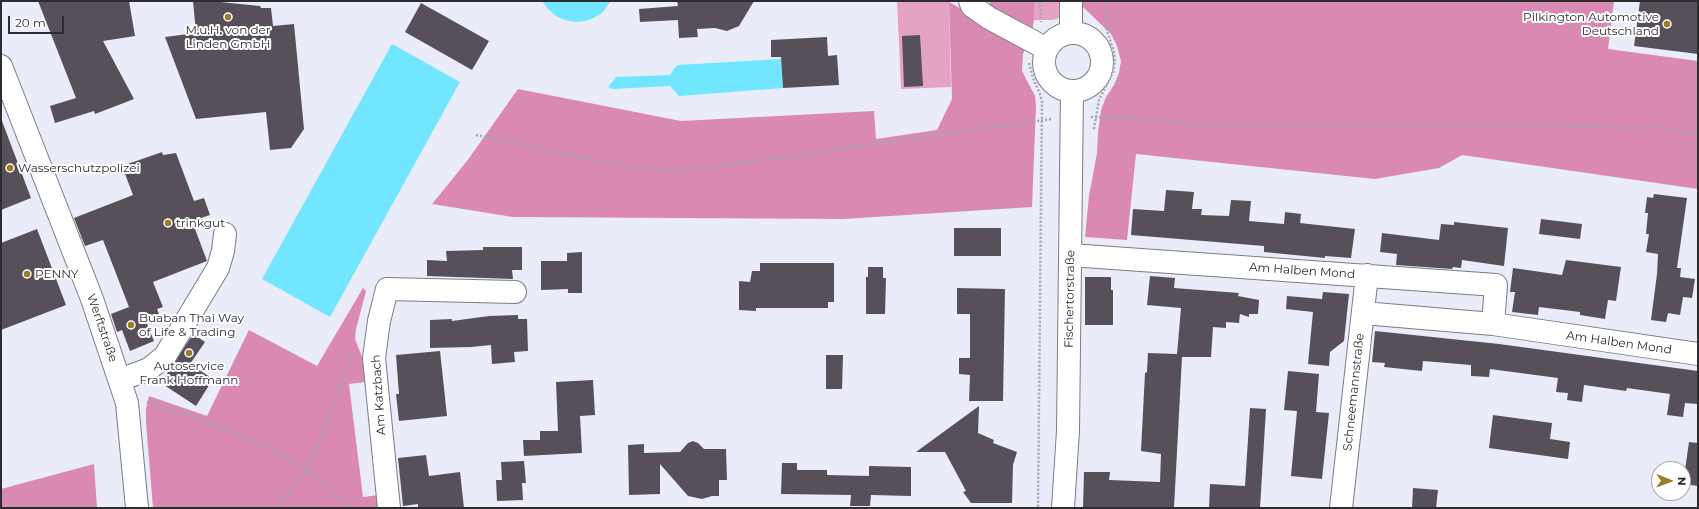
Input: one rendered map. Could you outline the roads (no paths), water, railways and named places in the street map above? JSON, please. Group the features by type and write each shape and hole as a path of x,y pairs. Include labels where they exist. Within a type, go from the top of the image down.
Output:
{"street":[{"path":"970,1 972,6 989,18 1040,46 1047,76 1052,83 1060,88 1072,91 1085,88 1093,83 1102,68 1100,50 1088,37 1071,32 1060,35 1052,41 1040,46"},
{"path":"1071,32 1072,1"},
{"name":"Werftstraße","path":"1,66 9,111 92,299 120,380 127,403 137,508"},
{"name":"Fischertorstraße","path":"1063,508 1068,431 1072,91"},
{"path":"120,380 149,369 165,356 218,268 223,251 225,234"},
{"name":"Am Halben Mond","path":"1070,255 1496,285 1493,324"},
{"name":"Schneemannstraße","path":"1341,508 1367,275"},
{"name":"Am Katzbach","path":"389,508 374,358 379,321 387,289 515,292"},
{"name":"Am Halben Mond","path":"1363,313 1493,324 1698,354"}],"water":[{"path":"542,1 611,1 603,12 594,18 575,22 556,16"},
{"path":"392,44 460,82 330,317 262,279"},
{"path":"781,59 783,88 679,96 670,86 613,89 608,87 616,77 670,75 677,65"}],"place":[{"name":"M.u.H. von der Linden GmbH","path":"228,17"},
{"name":"Pilkington Automotive Deutschland","path":"1667,24"},
{"name":"Wasserschutzpolizei","path":"10,168"},
{"name":"trinkgut","path":"168,223"},
{"name":"PENNY","path":"27,274"},
{"name":"Buaban Thai Way of Life & Trading","path":"131,325"},
{"name":"Autoservice Frank Hoffmann","path":"189,353"}]}
